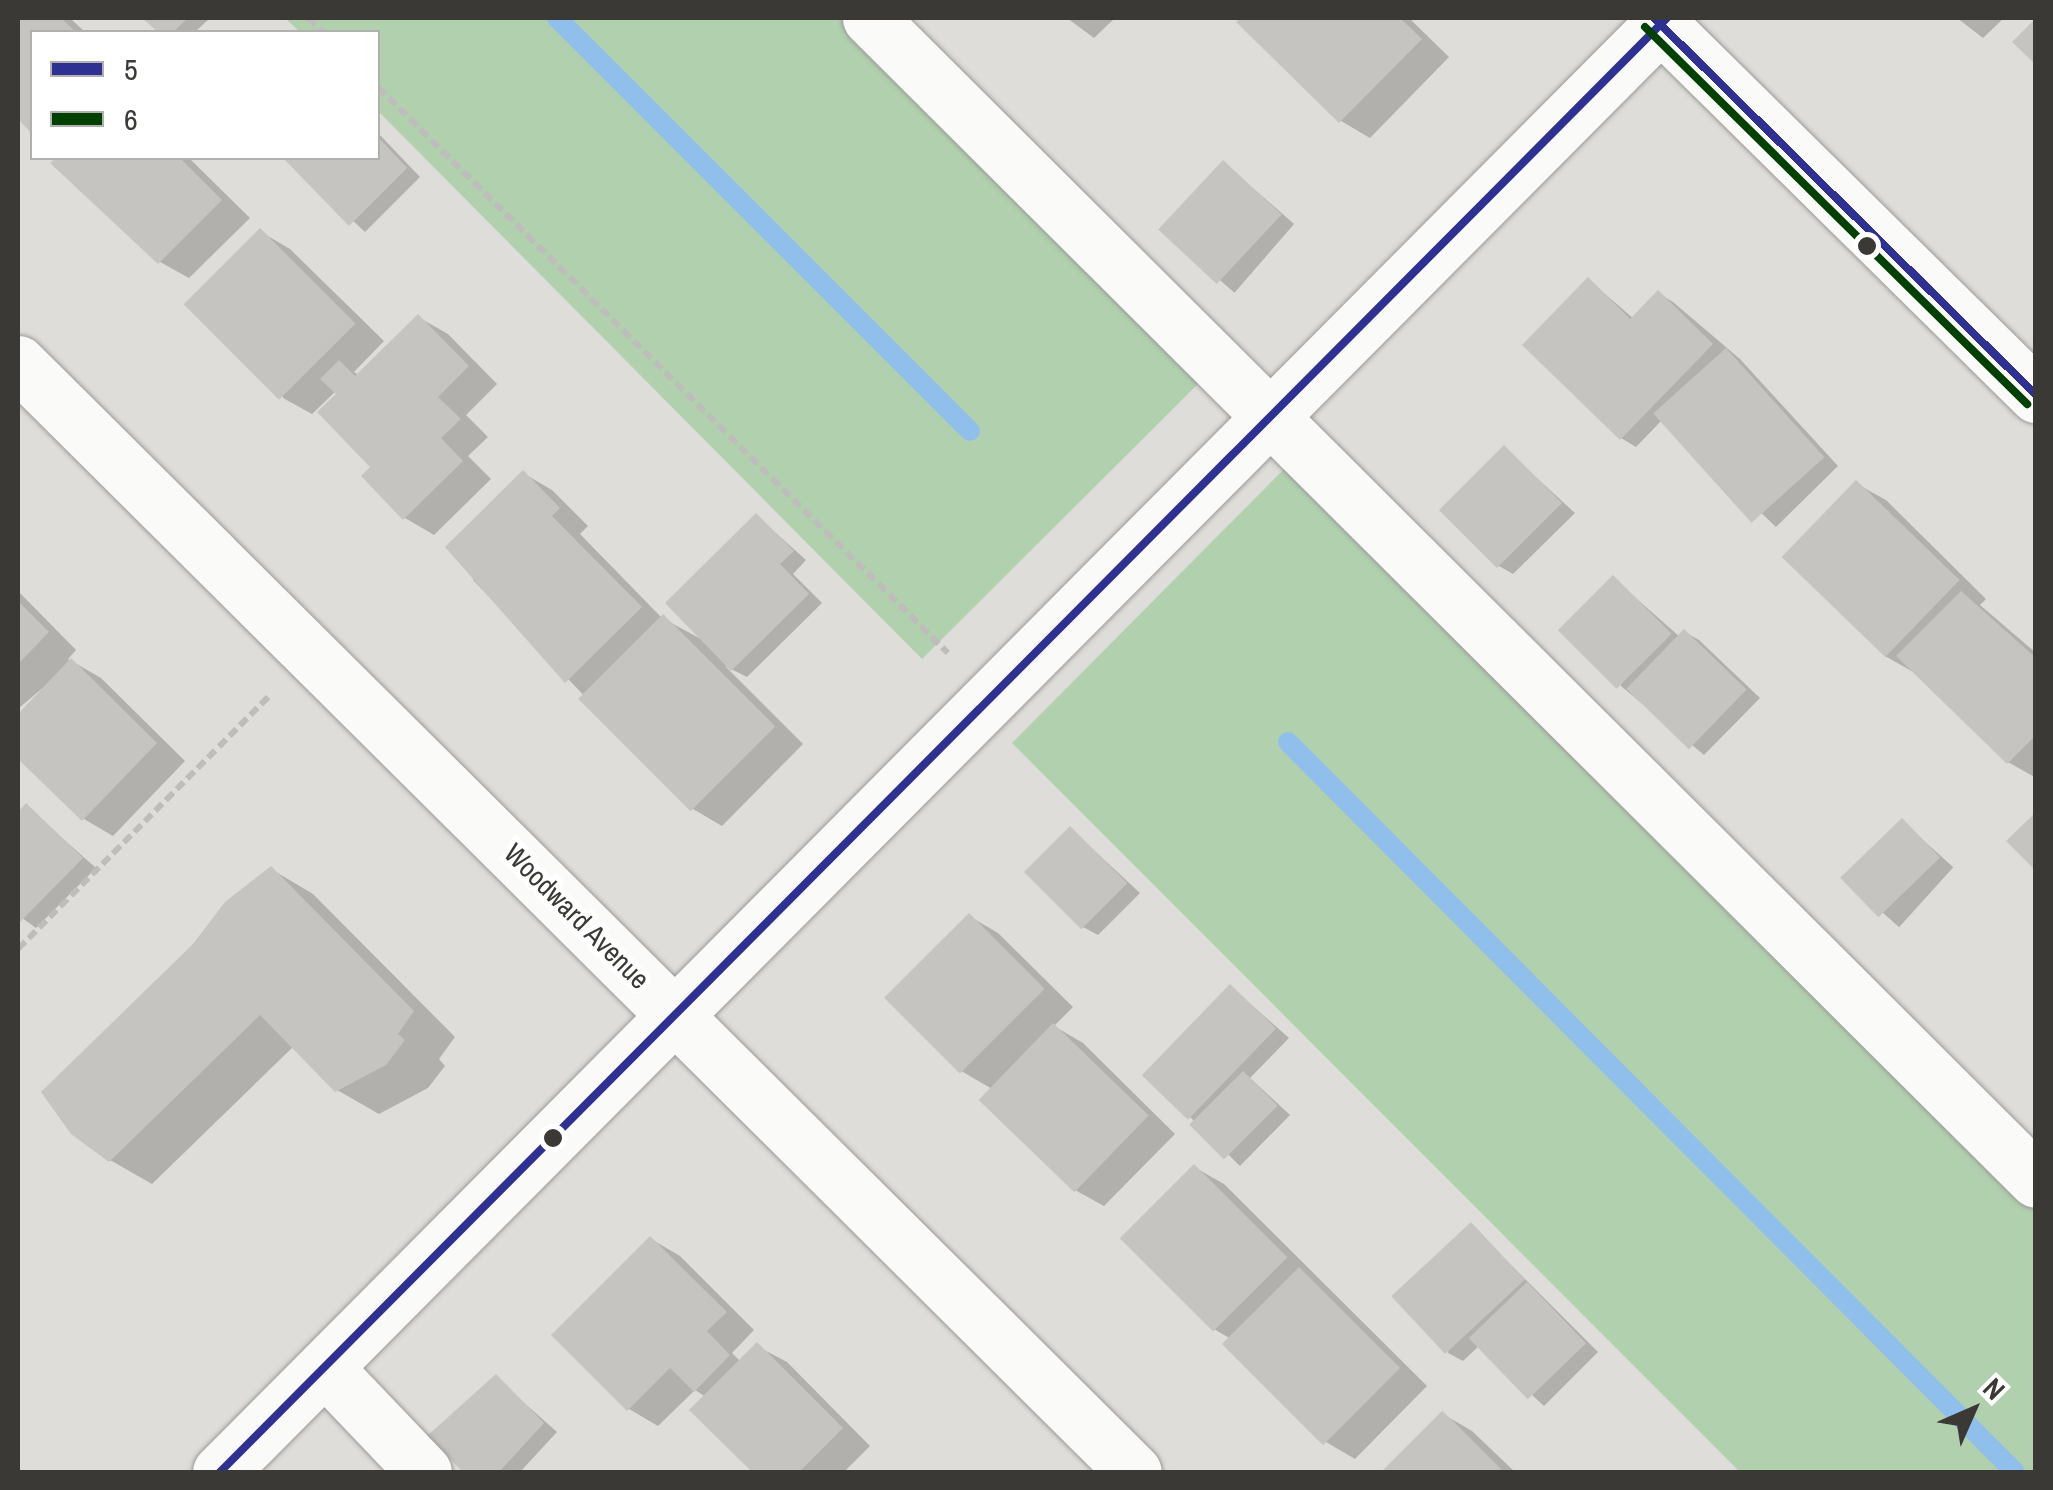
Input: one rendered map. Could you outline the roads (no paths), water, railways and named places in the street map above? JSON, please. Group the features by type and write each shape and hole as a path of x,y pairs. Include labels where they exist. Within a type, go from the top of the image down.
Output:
{"street":[{"path":"870,18 1266,418 2036,1180"},
{"path":"220,1472 679,1016 1661,20 2036,395"},
{"name":"Woodward Avenue","path":"18,363 1134,1472"},
{"path":"326,1369 424,1472"}],"waterway":[{"path":"557,18 970,431"},
{"path":"1288,742 2015,1472"}]}
